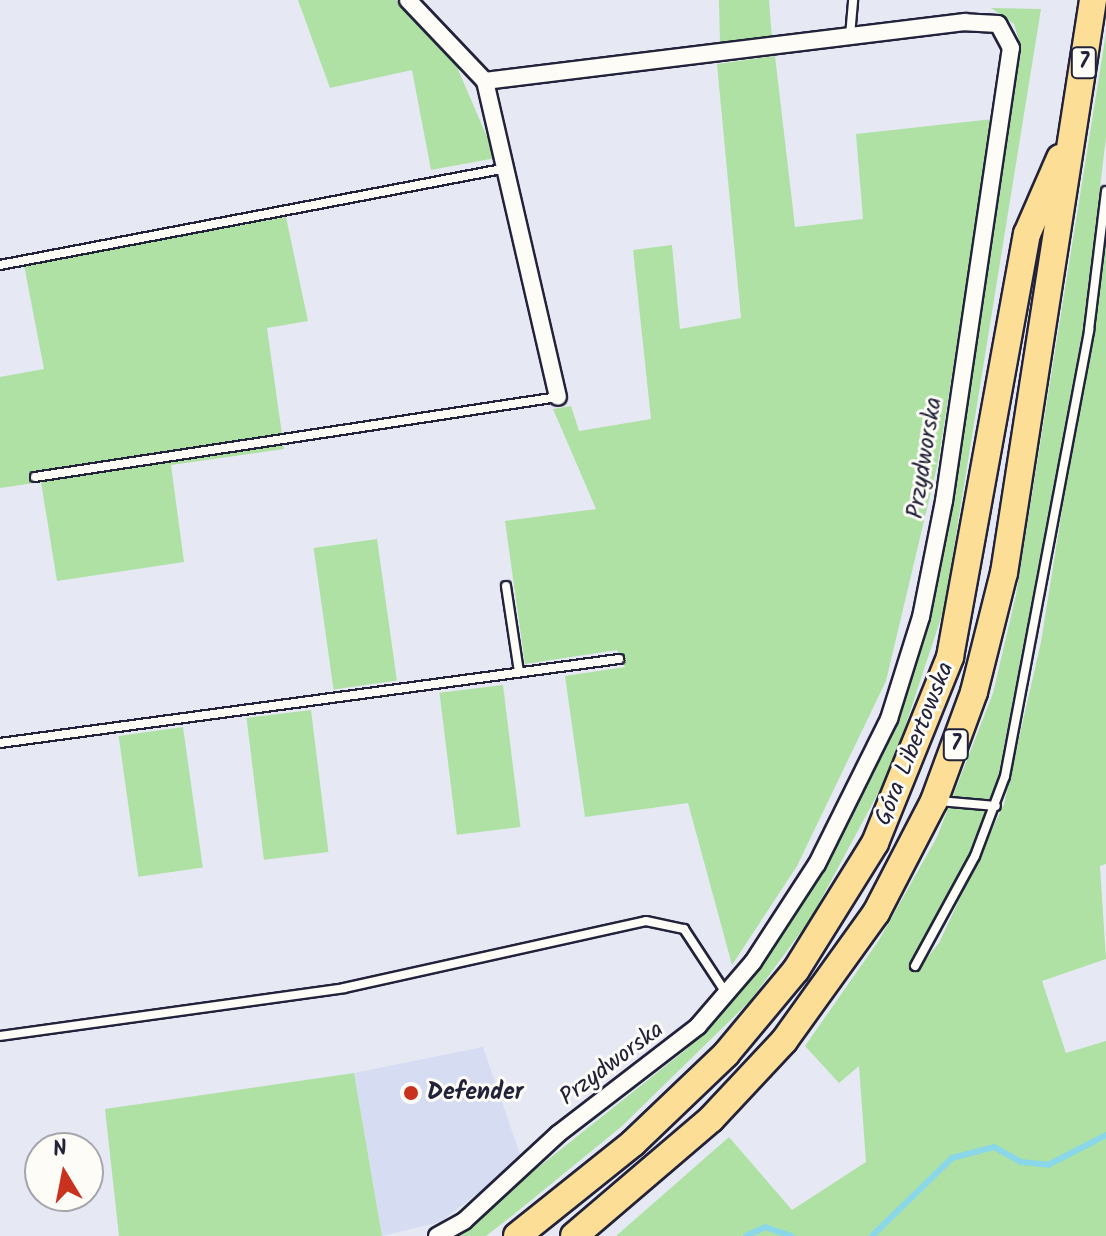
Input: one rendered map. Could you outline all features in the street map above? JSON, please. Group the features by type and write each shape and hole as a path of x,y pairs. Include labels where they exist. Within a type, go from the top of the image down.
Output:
{"highway":[{"name":"Góra Libertowska","path":"574,1236 711,1119 776,1051 876,913 934,801 974,692 1004,573 1093,0"},
{"name":"Góra Libertowska","path":"517,1236 633,1143 734,1045 796,970 875,843 950,657 1027,234 1074,125"}],"street":[{"path":"408,0 485,81 508,167 558,397"},
{"name":"Przydworska","path":"437,1236 484,1205 558,1134 663,1059 726,993 817,864 889,719 921,617 1011,48 1005,28 990,22 485,81"}],"lane":[{"path":"850,36 853,0"},
{"path":"0,265 508,167"},
{"path":"915,966 996,806 1087,345 1106,191"},
{"path":"35,477 558,397"},
{"path":"506,586 519,672"},
{"path":"0,743 619,659"},
{"path":"934,801 996,806"},
{"path":"0,1036 344,988 646,921 684,929 726,993"}],"shaded area":[{"path":"483,1047 522,1160 440,1222 382,1236 354,1073"}],"green space":[{"path":"298,0 396,0 454,60 496,158 431,170 412,70 330,88"},
{"path":"719,0 769,0 772,39 720,45"},
{"path":"991,8 1041,9 944,609 891,769 811,918 750,1001 621,1127 513,1215 486,1236 452,1236 688,1048 737,990 881,749 922,645 938,569 1020,44 1014,24"},
{"path":"1106,33 1106,137 1083,332 998,778 977,840 909,966 916,972 939,943 1004,804 1041,642 1106,235 1106,864 1100,866 1106,959 1042,981 1066,1053 1106,1041 1106,1236 616,1236 729,1137 792,1210 866,1162 859,1066 839,1083 805,1046 879,940 937,837 993,693 1016,595"},
{"path":"775,56 795,227 863,219 856,134 993,119 938,462 886,681 797,866 732,965 688,803 585,817 565,676 625,667 617,650 525,664 505,521 596,509 553,409 571,406 579,431 651,419 633,250 672,245 680,329 741,318 717,64"},
{"path":"286,217 308,321 267,328 284,449 171,465 184,562 57,581 41,482 0,488 0,377 44,369 24,265"},
{"path":"377,539 397,681 334,690 314,548"},
{"path":"503,685 520,827 457,835 439,693"},
{"path":"311,710 328,852 264,860 246,718"},
{"path":"183,727 203,868 138,877 119,736"},
{"path":"354,1073 382,1236 119,1236 105,1109"}],"waterway":[{"path":"872,1236 952,1158 994,1147 1021,1162 1048,1165 1106,1135"},
{"path":"746,1236 765,1227 791,1236"}],"place":[{"name":"Defender","path":"411,1093"}]}
